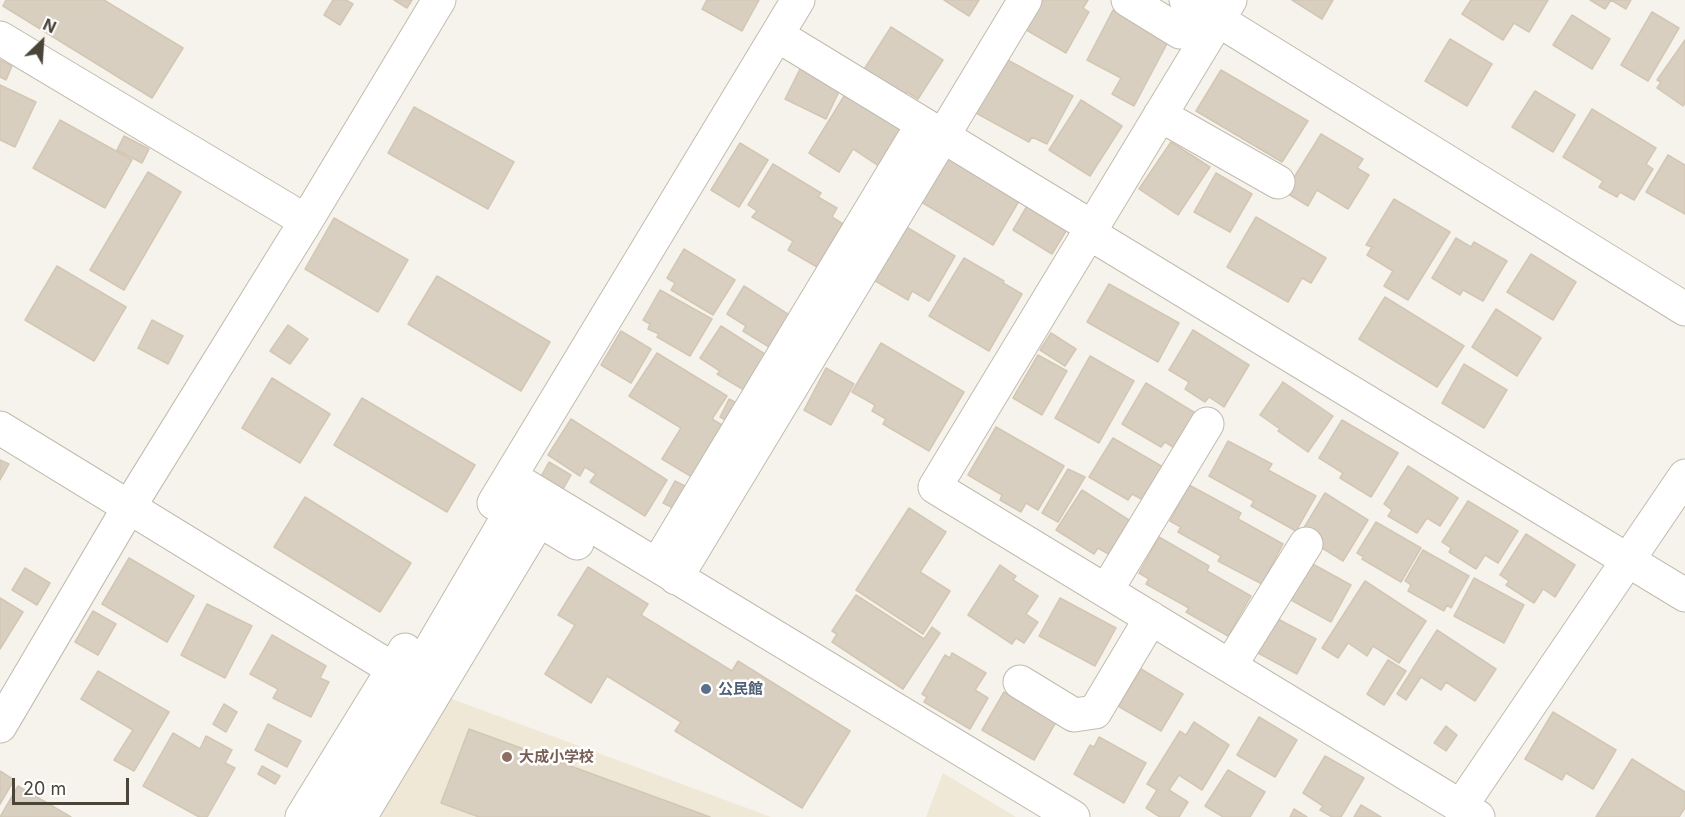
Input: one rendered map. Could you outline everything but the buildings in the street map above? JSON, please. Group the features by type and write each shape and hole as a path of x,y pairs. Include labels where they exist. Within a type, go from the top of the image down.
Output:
{"street":[{"path":"0,726 129,507 440,0"},
{"path":"302,817 798,0"},
{"path":"933,130 998,0"},
{"path":"666,571 933,130 1025,0"},
{"path":"1128,0 1180,32"},
{"path":"1186,0 1225,9 1685,309"},
{"path":"1225,9 934,487 1469,812 1628,560 1685,476"},
{"path":"777,35 1685,595"},
{"path":"0,38 306,221"},
{"path":"1160,115 1278,182"},
{"path":"1106,591 1207,424"},
{"path":"0,428 393,669"},
{"path":"332,817 526,486 1072,817"},
{"path":"360,817 539,520 1030,817"},
{"path":"1230,666 1306,544"},
{"path":"1020,682 1074,715 1095,712 1151,618"}],"shaded area":[{"name":"大成小学校","path":"444,696 771,817 370,817"},
{"path":"943,773 1016,817 926,817"}],"place":[{"name":"公民館","path":"706,689"},
{"name":"大成小学校","path":"507,757"}]}
